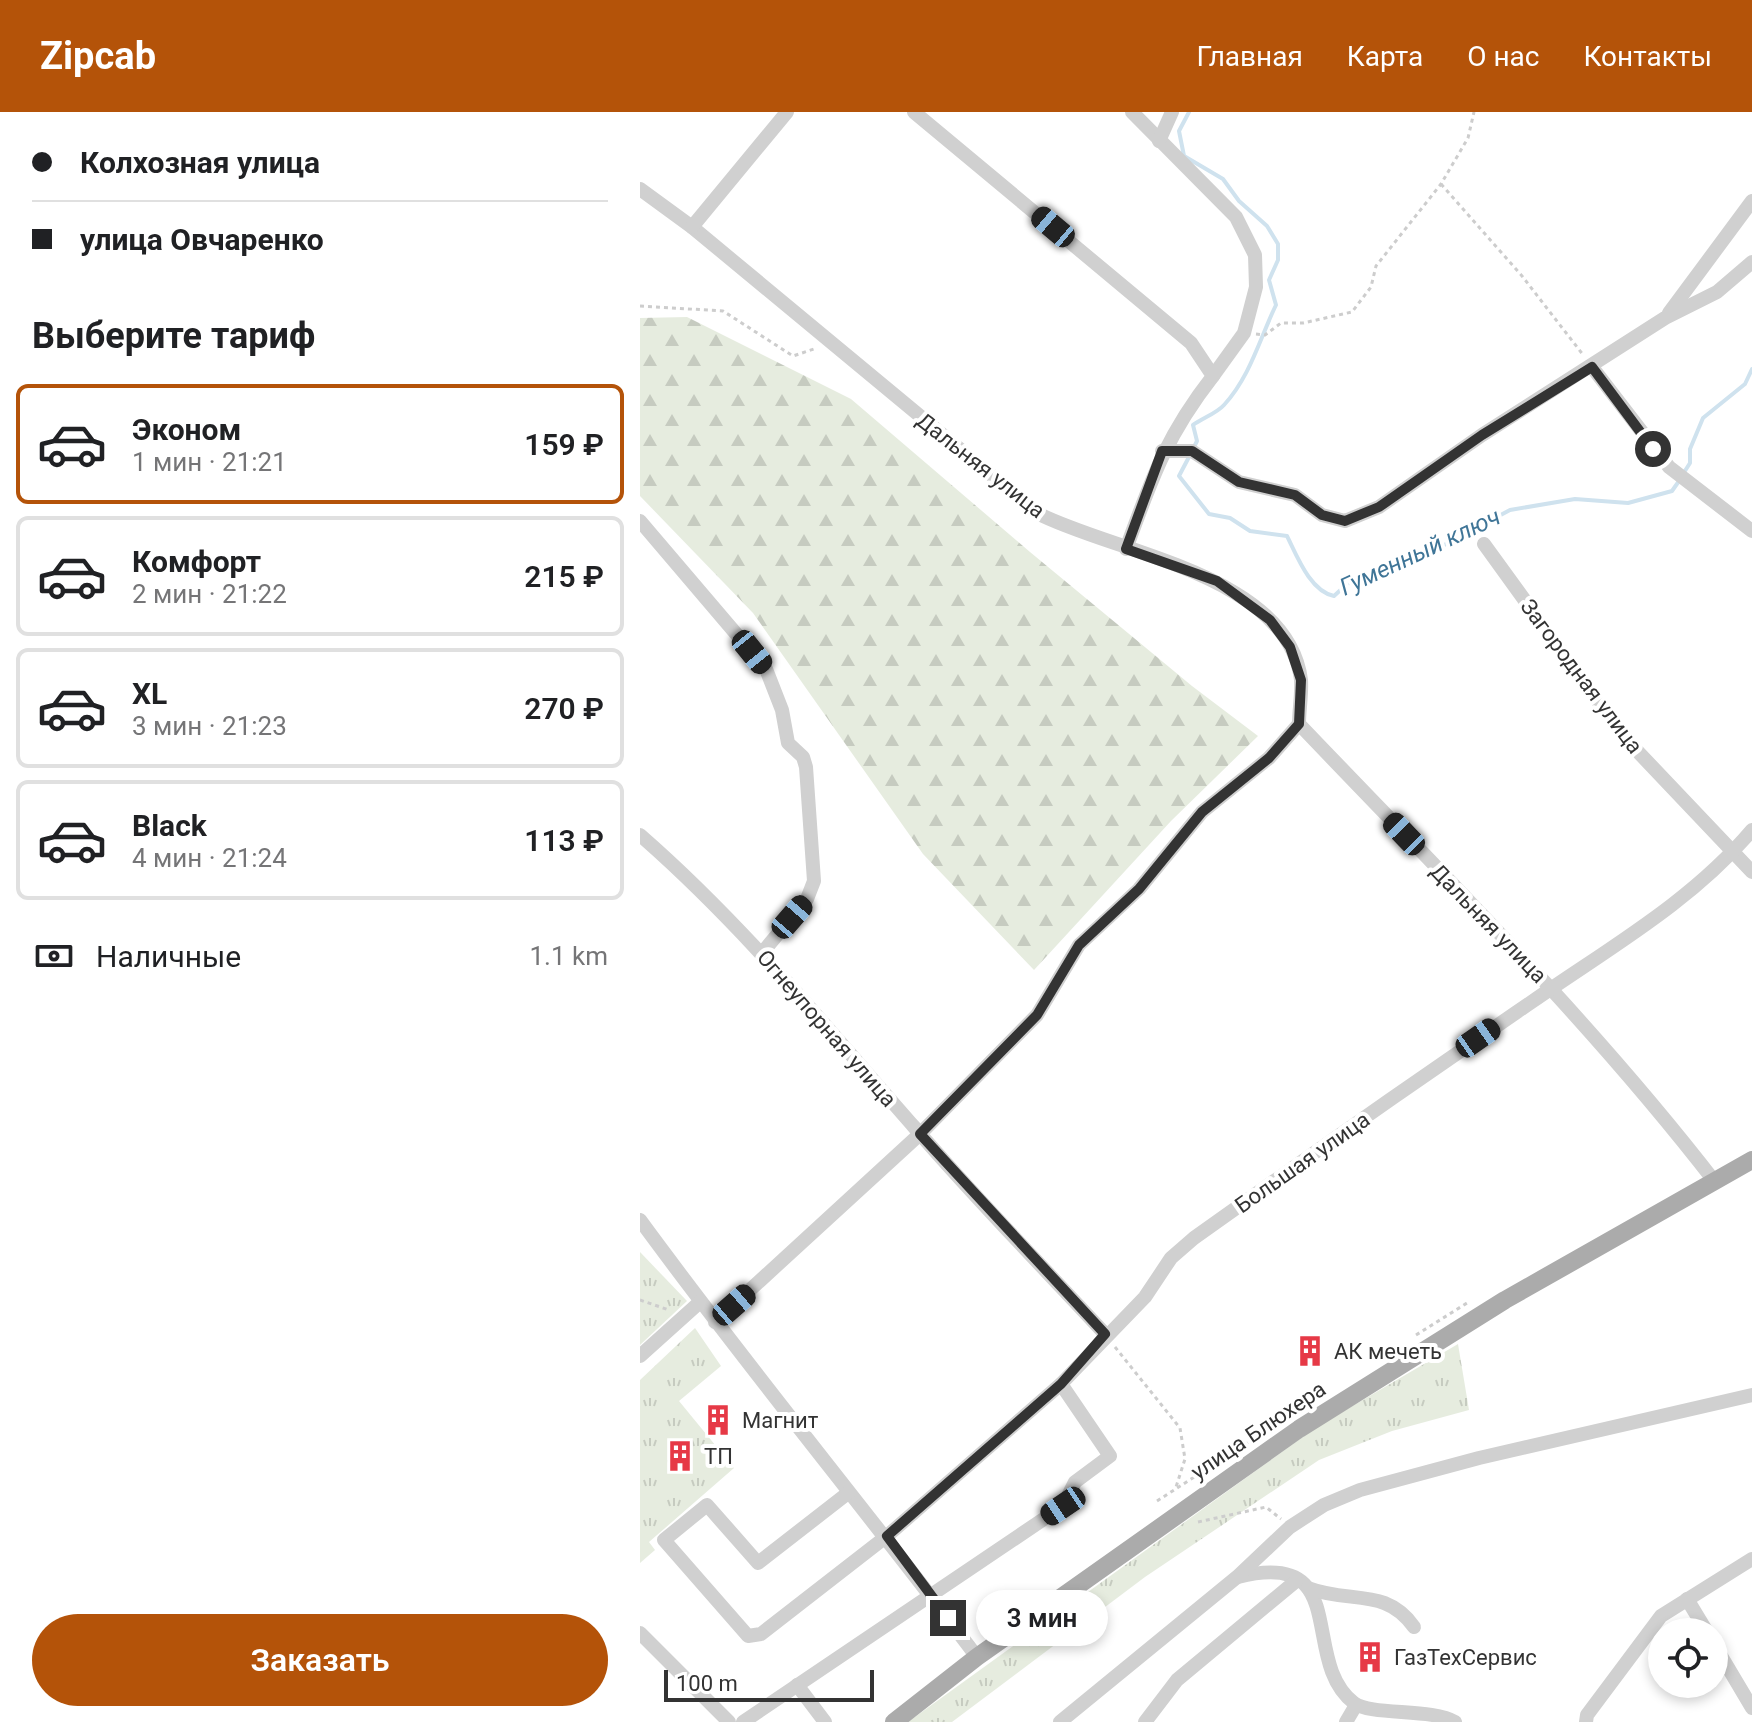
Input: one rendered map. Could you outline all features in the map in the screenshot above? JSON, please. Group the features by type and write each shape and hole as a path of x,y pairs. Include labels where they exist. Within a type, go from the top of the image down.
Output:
{"main road":[{"name":"улица Блюхера","path":"894,1722 977,1657 1299,1429 1505,1300 1752,1160"}],"street":[{"path":"692,227 787,112"},
{"path":"914,112 1191,343 1213,376"},
{"path":"1126,549 1162,451 1183,414 1244,333 1256,287 1255,255 1236,217 1132,112"},
{"path":"1159,141 1172,112"},
{"name":"Дальняя улица","path":"640,189 692,227 1037,513 1071,530 1217,581 1270,620 1290,647 1301,680 1299,724 1551,988 1634,1080 1715,1182"},
{"path":"1665,318 1752,201"},
{"path":"1162,451 1192,451 1239,482 1295,495 1322,515 1345,521 1379,507 1482,435 1665,318 1717,292 1752,262"},
{"path":"1592,367 1669,467 1752,531"},
{"path":"640,521 766,669 782,710 788,743 803,757 806,767 814,881 807,899 762,953"},
{"name":"Загородная улица","path":"1484,544 1623,736 1752,872"},
{"path":"715,1322 920,1134 1037,1015 1079,945 1139,889 1202,812 1269,758 1299,724"},
{"name":"Большая улица","path":"848,1493 758,1563 707,1505 664,1540 748,1636 761,1634 887,1536 1061,1384 1105,1334 1145,1297 1171,1258 1194,1238 1551,988 1649,925 1734,852 1752,830"},
{"name":"Огнеупорная улица","path":"640,835 679,869 762,953 920,1134 1105,1334"},
{"path":"640,1220 715,1322 848,1493 887,1536 977,1657"},
{"path":"640,1356 700,1302"},
{"path":"743,1722 1063,1506 1075,1482 1110,1456 1061,1384"},
{"path":"1060,1722 1237,1577 1290,1527 1324,1505 1360,1490 1479,1458 1752,1395"},
{"path":"1586,1722 1587,1715 1661,1616 1752,1559"},
{"path":"1237,1577 1268,1570 1331,1597 1377,1599 1401,1609 1414,1627"},
{"path":"1302,1584 1321,1612 1325,1654 1337,1685 1356,1705 1455,1722"},
{"path":"1145,1722 1177,1680 1302,1584"},
{"path":"1687,1599 1699,1618"},
{"path":"640,1633 729,1722"},
{"path":"1728,1668 1752,1708"},
{"path":"797,1685 825,1722"},
{"path":"1346,1722 1356,1705"}],"path":[{"path":"1244,333 1265,335 1281,323 1303,323 1352,312 1371,287 1376,266 1441,184 1468,138 1474,112"},
{"path":"1441,184 1522,276 1592,367"},
{"path":"640,306 723,311 793,356 828,342"},
{"path":"640,1300 684,1315"},
{"path":"1105,1334 1180,1428 1185,1459 1175,1488"},
{"path":"1190,1523 1266,1507 1290,1527"}],"green space":[{"path":"687,317 851,399 1030,552 1192,686 1258,736 1171,821 1034,970 923,854 753,613 640,496 640,318"},
{"path":"640,1252 687,1301 640,1345"},
{"path":"695,1328 721,1366 679,1401 734,1468 649,1542 655,1550 640,1563 640,1380"},
{"path":"1458,1344 1469,1410 1392,1431 1319,1460 1145,1577 952,1722 908,1722 1315,1428"}],"waterway":[{"name":"Гуменный ключ","path":"1189,112 1179,131 1184,156 1223,179 1239,201 1267,226 1278,244 1278,260 1269,280 1276,305 1248,370 1233,394 1221,408 1193,425 1197,441 1194,447"},
{"name":"Гуменный ключ","path":"1683,474 1690,463 1690,449 1703,418 1745,384 1752,369"},
{"name":"Гуменный ключ","path":"1190,455 1179,476 1209,514 1230,518 1250,531 1287,536 1311,580 1334,596 1347,584 1394,566 1401,558 1431,552 1510,510 1575,499 1628,503 1672,491 1679,481"}],"place":[{"name":"АК мечеть","path":"1310,1351"},
{"name":"Магнит","path":"718,1420"},
{"name":"ТП","path":"680,1456"},
{"name":"ГазТехСервис","path":"1370,1657"}],"route":[{"path":"948,1618 887,1536 1061,1384 1105,1334 920,1134 1037,1015 1079,945 1139,889 1202,812 1269,758 1299,724 1301,680 1290,647 1270,620 1217,581 1126,549 1162,451 1192,451 1239,482 1295,495 1322,515 1345,521 1379,507 1482,435 1592,367 1653,449"}]}
